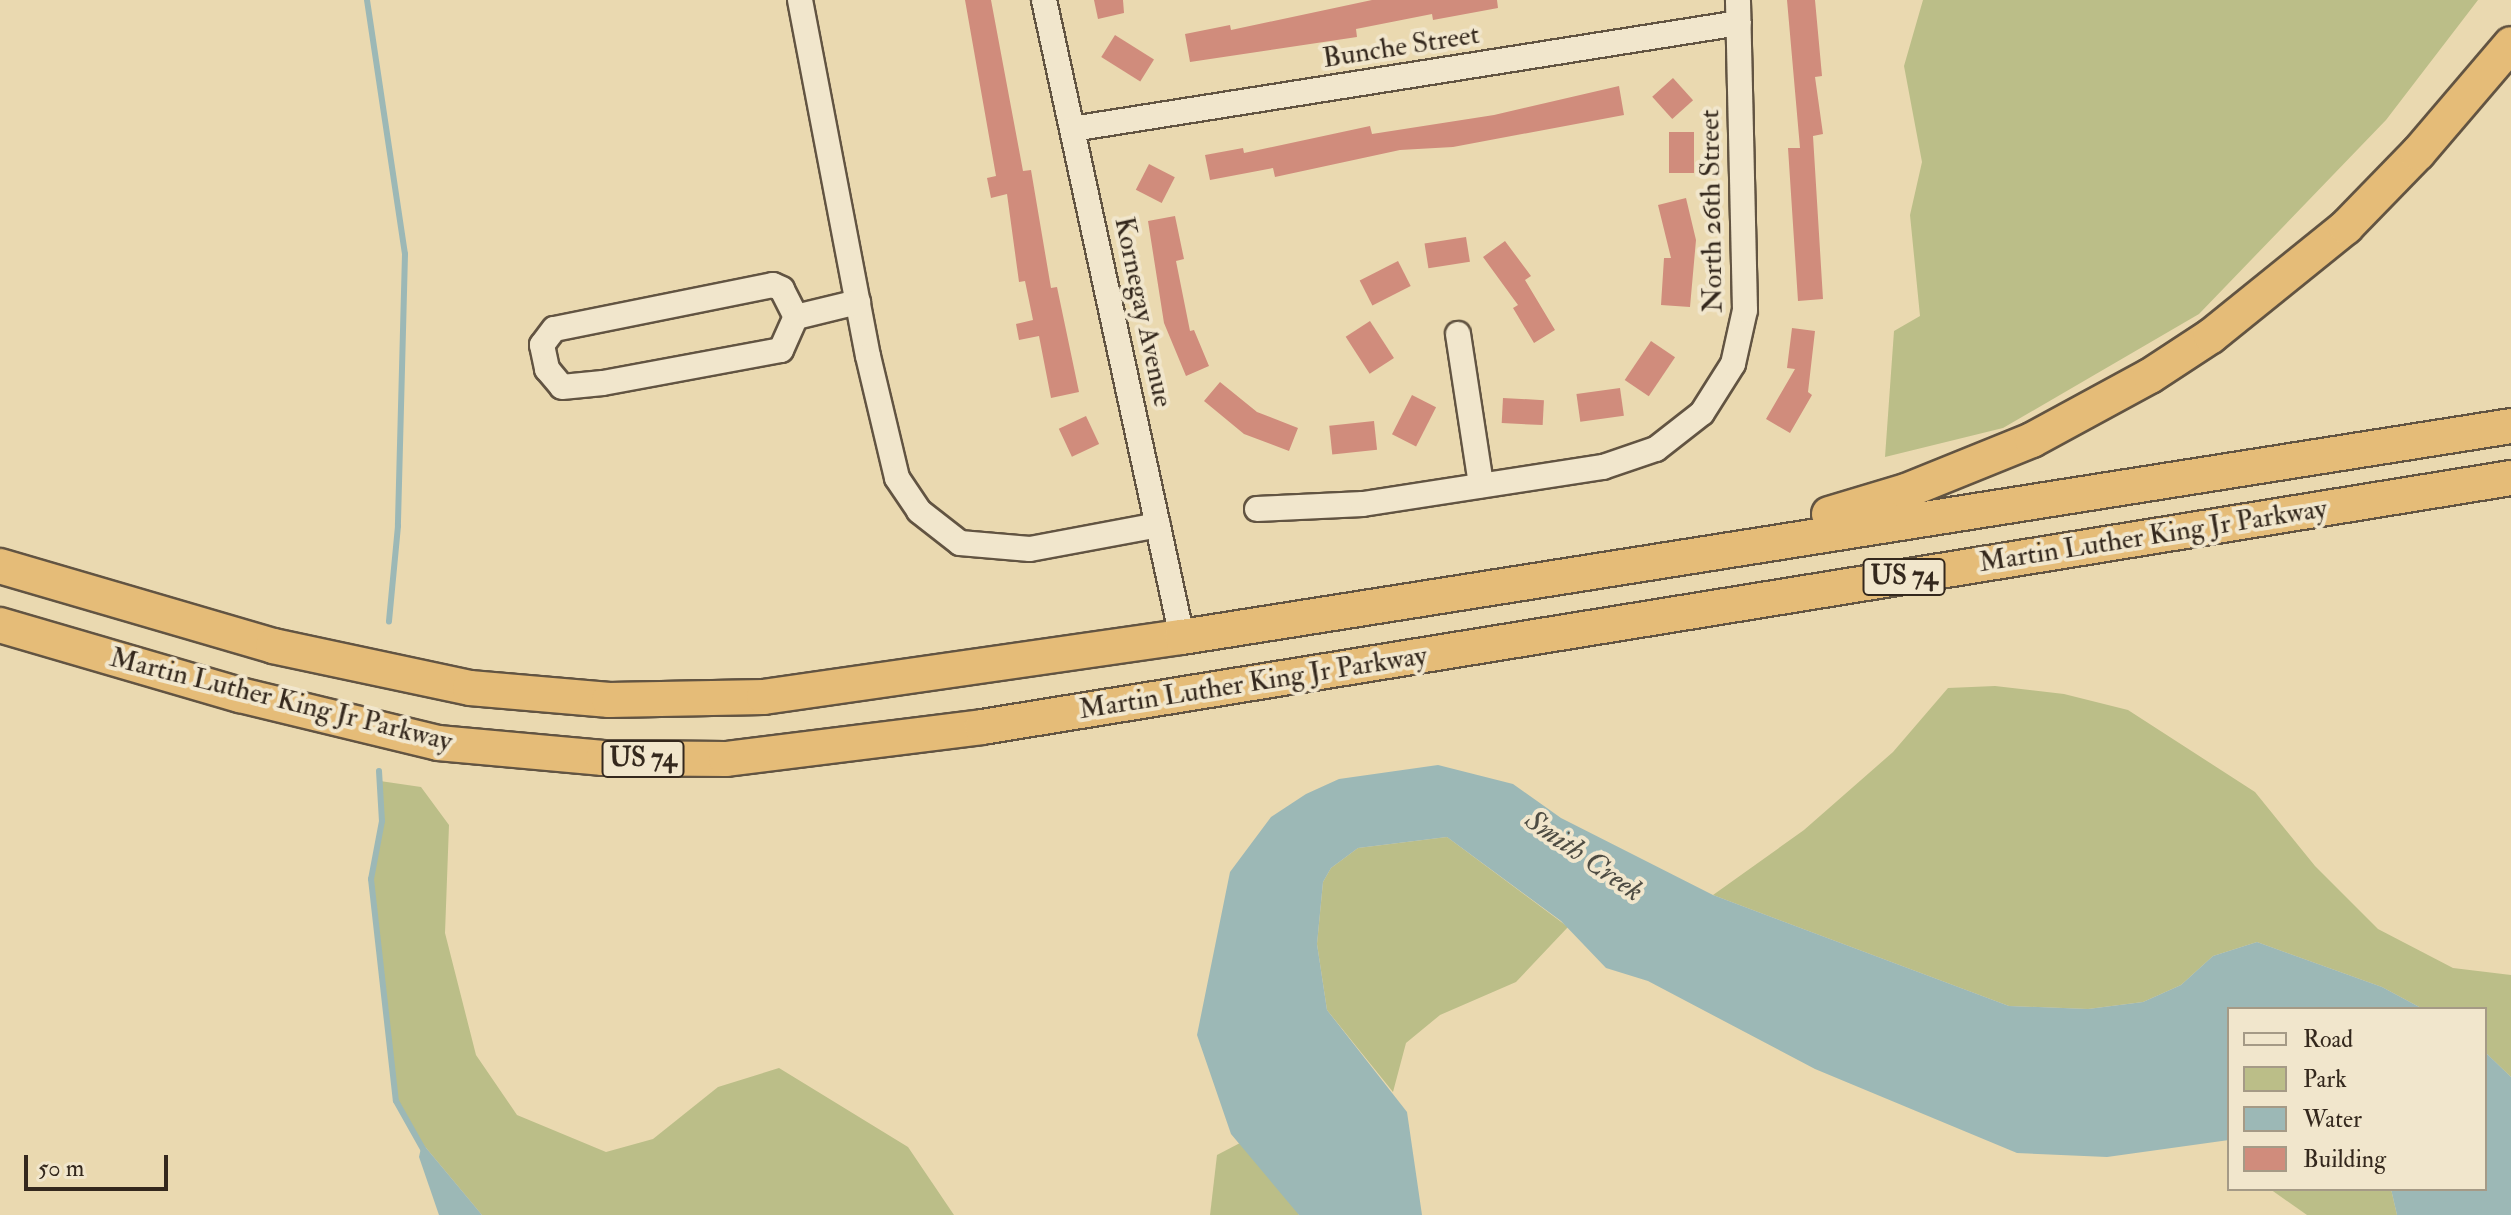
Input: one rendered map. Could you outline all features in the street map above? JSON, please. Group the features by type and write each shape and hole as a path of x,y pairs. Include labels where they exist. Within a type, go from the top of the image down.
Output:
{"highway":[{"path":"1700,552 1966,468 2032,440 2150,376 2282,282 2346,227 2418,153 2511,44"},
{"name":"Martin Luther King Jr Parkway","path":"0,566 341,663 470,688 593,699 764,697 1182,637 1700,552 2511,426"},
{"name":"Martin Luther King Jr Parkway","path":"0,625 240,695 438,743 603,758 726,759 998,725 2511,478"}],"street":[{"path":"800,0 858,302 897,478 919,511 960,543 1030,549 1158,525"},
{"name":"Kornegay Avenue","path":"1044,0 1182,637"},
{"name":"Bunche Street","path":"1072,129 1738,12"},
{"name":"North 26th Street","path":"1481,485 1632,459 1680,431 1721,388 1738,351 1745,310 1738,12"},
{"path":"773,285 782,289 796,317 781,350 603,383 562,387 547,369 542,345 554,329 773,285"},
{"path":"796,317 858,302"},
{"path":"1257,509 1363,504 1481,485 1458,334"}],"green space":[{"path":"1923,0 2478,0 2386,120 2199,314 2003,428 1885,457 1894,331 1920,316 1910,215 1922,162 1904,66"},
{"path":"1995,686 2064,694 2128,710 2255,792 2315,866 2378,929 2453,968 2511,975 2511,1077 2487,1054 2487,1007 2419,1007 2382,987 2257,942 2213,956 2181,985 2143,1002 2088,1009 2009,1006 1713,895 1804,830 1893,752 1948,688"},
{"path":"380,781 421,787 449,825 445,933 476,1055 517,1115 606,1152 653,1139 718,1087 779,1068 908,1147 954,1215 482,1215 422,1143 396,1101 371,879 383,822"},
{"path":"1447,837 1568,927 1516,982 1440,1015 1406,1043 1393,1092 1327,1010 1317,944 1323,882 1331,868 1358,848"},
{"path":"1240,1143 1290,1198 1299,1215 1210,1215 1217,1155"},
{"path":"2273,1191 2391,1191 2397,1215 2307,1215"}],"water":[{"name":"Smith Creek","path":"1438,765 1513,784 1561,818 1713,895 2009,1006 2088,1009 2143,1002 2181,985 2213,956 2257,942 2382,987 2419,1007 2227,1007 2227,1140 2107,1157 2017,1153 1815,1069 1648,981 1606,968 1561,921 1447,837 1358,848 1331,868 1323,882 1317,944 1327,1010 1407,1112 1422,1215 1299,1215 1231,1134 1197,1035 1230,872 1271,817 1306,794 1339,779"},
{"path":"2487,1054 2511,1077 2511,1215 2397,1215 2391,1191 2487,1191"},
{"path":"422,1143 482,1215 439,1215 419,1157"}],"building":[{"path":"965,0 991,0 1023,171 1031,170 1051,288 1057,287 1079,392 1051,398 1039,336 1019,340 1016,324 1033,320 1025,281 1019,282 1007,194 991,198 987,178 996,176"},
{"path":"1094,0 1123,0 1124,13 1098,19"},
{"path":"1372,0 1497,0 1498,8 1433,20 1432,14 1356,29 1357,37 1190,62 1185,34 1230,25 1231,30"},
{"path":"1787,0 1815,0 1822,76 1815,77 1823,134 1813,136 1823,299 1798,301 1788,148 1800,148"},
{"path":"1115,35 1154,59 1140,81 1101,57"},
{"path":"1673,78 1693,100 1672,119 1652,97"},
{"path":"1619,86 1624,115 1453,147 1400,150 1275,177 1273,168 1210,180 1205,155 1243,148 1244,153 1370,126 1372,134 1494,115"},
{"path":"1669,132 1694,132 1694,173 1669,173"},
{"path":"1149,164 1175,177 1162,203 1136,190"},
{"path":"1686,198 1696,240 1690,307 1661,305 1664,258 1671,258 1658,205"},
{"path":"1175,216 1184,259 1176,261 1190,331 1194,330 1209,366 1186,376 1164,323 1148,221"},
{"path":"1466,237 1470,262 1428,268 1425,244"},
{"path":"1505,241 1531,276 1525,280 1555,330 1534,343 1513,308 1518,305 1483,257"},
{"path":"1398,261 1411,286 1372,305 1360,281"},
{"path":"1370,321 1394,358 1370,374 1346,337"},
{"path":"1792,328 1815,331 1808,392 1812,395 1790,433 1766,419 1795,369 1787,368"},
{"path":"1651,341 1675,357 1649,396 1625,380"},
{"path":"1220,382 1257,412 1298,428 1289,451 1244,434 1204,401"},
{"path":"1620,388 1624,416 1580,422 1576,394"},
{"path":"1412,395 1436,407 1416,446 1392,434"},
{"path":"1503,398 1544,400 1543,425 1502,423"},
{"path":"1086,416 1099,444 1072,457 1059,429"},
{"path":"1374,421 1377,450 1332,455 1329,426"}],"waterway":[{"path":"367,0 405,254 398,526 389,622"},
{"path":"379,771 382,821 371,879 396,1101 423,1149"}]}
